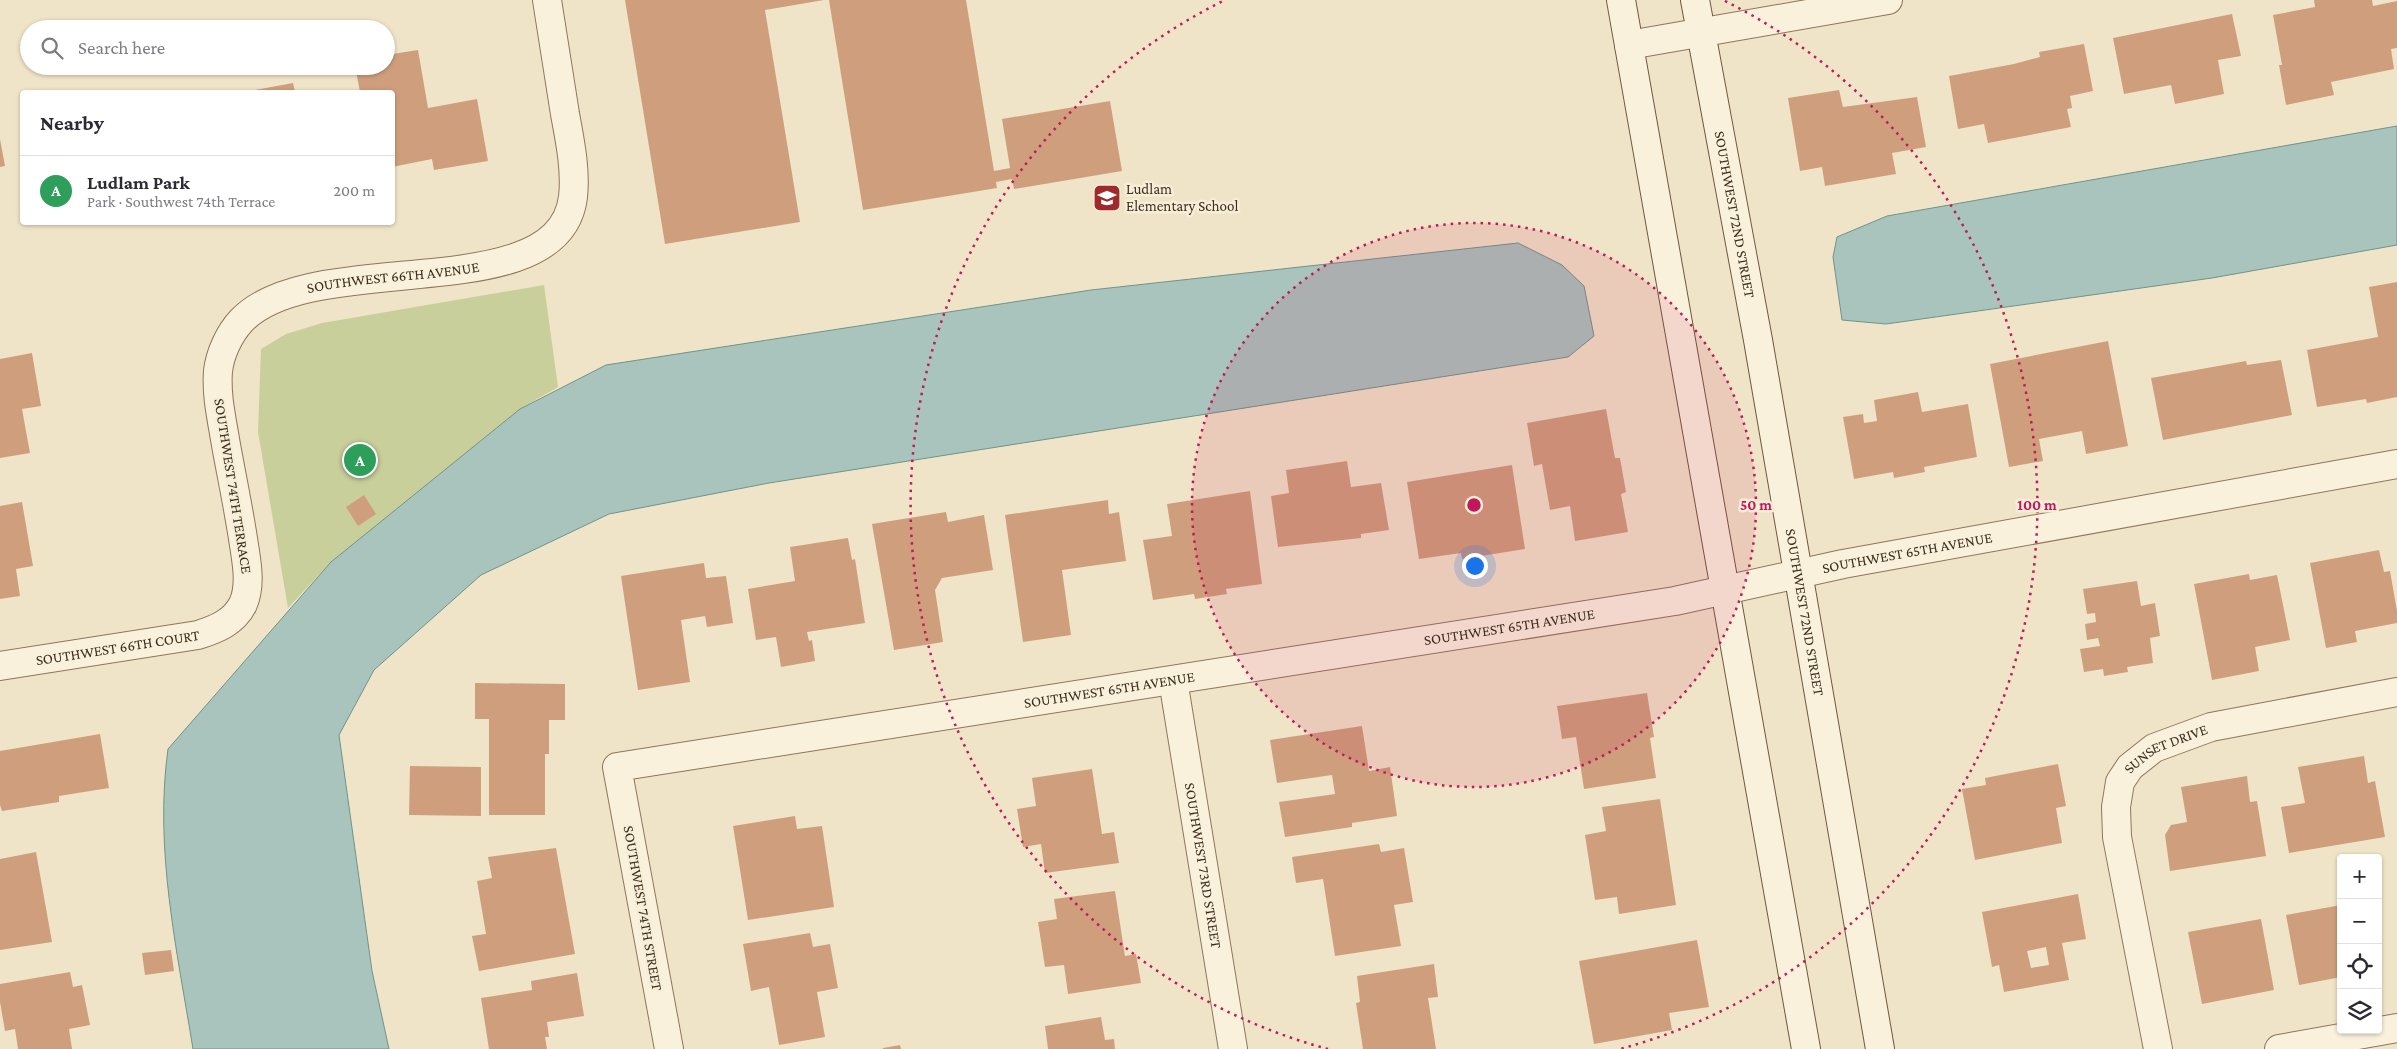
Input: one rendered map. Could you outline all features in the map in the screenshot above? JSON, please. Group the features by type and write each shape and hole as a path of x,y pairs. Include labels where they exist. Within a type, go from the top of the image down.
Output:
{"street":[{"name":"SOUTHWEST 66TH AVENUE","path":"238,325 253,310 266,301 296,290 348,280 488,266 526,254 553,238 566,222 571,206 572,159 546,0"},
{"path":"1621,0 1806,1049"},
{"name":"SOUTHWEST 72ND STREET","path":"1695,0 1758,340 1882,1049"},
{"path":"1629,45 1888,0"},
{"name":"SOUTHWEST 74TH TERRACE","path":"232,618 245,599 248,576 218,389 218,368 223,351 238,325"},
{"name":"SOUTHWEST 65TH AVENUE","path":"617,767 1674,602 1725,589 1861,560 2397,464"},
{"name":"SOUTHWEST 66TH COURT","path":"0,666 198,635 212,631 232,618"},
{"name":"SOUTHWEST 73RD STREET","path":"1173,680 1233,1049"},
{"name":"SUNSET DRIVE","path":"2158,1049 2117,837 2116,807 2120,782 2130,767 2154,748 2211,728 2397,692"},
{"name":"SOUTHWEST 74TH STREET","path":"617,767 669,1049"},
{"path":"2280,1049 2397,1028"}],"green space":[{"path":"544,285 558,387 520,409 331,562 288,608 258,432 261,349 286,334 322,323"}],"water":[{"path":"2397,126 2397,245 2212,278 1886,324 1842,320 1833,257 1837,237 1887,216"},
{"path":"1518,243 1562,265 1584,286 1594,336 1568,357 769,483 609,514 481,575 374,670 339,735 372,971 389,1049 193,1049 169,899 164,824 164,787 168,749 331,562 520,409 606,365 1091,290"}],"building":[{"path":"625,0 824,0 765,10 800,222 665,244"},
{"path":"829,0 966,0 994,171 1010,168 1002,119 1110,101 1122,171 1014,189 1012,179 996,182 997,188 863,210"},
{"path":"2314,0 2372,0 2373,6 2397,1 2397,48 2391,49 2394,69 2331,82 2334,95 2286,105 2279,65 2282,65 2273,15 2315,7"},
{"path":"2232,14 2241,56 2218,60 2224,94 2175,104 2171,85 2124,94 2113,38"},
{"path":"2084,44 2093,91 2070,96 2072,108 2067,109 2071,127 1988,143 1984,124 1958,129 1949,76 2014,64 2040,57 2039,52"},
{"path":"418,50 428,108 477,99 488,161 434,170 432,159 395,166 395,90 360,90 357,75 395,75 395,54"},
{"path":"293,83 295,90 255,90"},
{"path":"1839,90 1843,107 1917,97 1926,147 1892,153 1896,174 1825,186 1822,167 1800,171 1788,98"},
{"path":"0,139 5,166 0,167"},
{"path":"2397,282 2397,397 2367,403 2366,399 2317,407 2307,350 2378,337 2369,287"},
{"path":"2108,341 2128,446 2086,454 2082,431 2039,439 2043,461 2009,467 1990,364"},
{"path":"32,353 41,406 22,409 30,453 0,458 0,359"},
{"path":"2281,360 2292,415 2163,440 2151,378 2246,361 2247,365"},
{"path":"1918,392 1922,412 1968,404 1977,457 1924,467 1925,472 1894,478 1893,472 1854,479 1843,417 1863,414 1864,423 1877,421 1874,400"},
{"path":"1606,409 1615,458 1620,458 1626,492 1621,494 1628,532 1575,541 1570,506 1550,510 1542,464 1534,466 1527,423"},
{"path":"1347,461 1351,487 1381,483 1389,530 1361,534 1361,538 1278,547 1271,496 1289,493 1286,470"},
{"path":"1512,465 1525,549 1462,559 1461,553 1419,559 1407,482"},
{"path":"1250,491 1262,584 1226,589 1227,594 1195,599 1194,594 1153,600 1143,540 1172,536 1167,504"},
{"path":"364,495 376,514 358,526 346,507"},
{"path":"1108,500 1109,514 1119,512 1126,561 1062,570 1071,635 1023,642 1005,515"},
{"path":"22,502 33,566 16,569 20,596 0,599 0,506"},
{"path":"946,512 948,522 984,515 993,570 942,578 935,590 943,642 894,650 872,524"},
{"path":"848,538 852,560 855,559 865,623 807,632 809,641 812,640 815,661 781,667 776,637 756,640 748,589 795,581 790,547"},
{"path":"2379,550 2384,572 2390,571 2397,611 2397,623 2355,631 2357,642 2326,648 2310,563"},
{"path":"704,563 706,578 726,576 733,623 707,627 705,616 681,620 690,682 638,690 621,576"},
{"path":"2249,574 2250,580 2277,575 2290,640 2255,647 2259,671 2212,680 2194,584"},
{"path":"2137,581 2141,606 2155,603 2160,636 2150,638 2153,663 2127,667 2128,672 2104,676 2103,669 2084,672 2080,649 2100,646 2098,638 2087,640 2085,624 2096,622 2095,613 2087,614 2083,589"},
{"path":"475,683 565,684 565,720 549,720 549,754 545,754 545,815 489,815 489,719 475,719"},
{"path":"1647,693 1654,737 1650,738 1656,778 1584,789 1576,737 1562,739 1557,706"},
{"path":"1362,726 1369,771 1390,767 1397,816 1352,823 1352,827 1285,837 1279,802 1335,794 1332,775 1277,783 1270,740"},
{"path":"100,734 109,788 59,796 59,802 2,811 0,805 0,751"},
{"path":"2364,756 2368,783 2375,781 2385,837 2289,853 2281,807 2305,803 2298,767"},
{"path":"2058,764 2066,806 2056,808 2062,843 1975,860 1962,789 1986,785 1985,778"},
{"path":"410,766 481,767 481,816 409,815"},
{"path":"1092,769 1102,834 1114,832 1119,863 1045,873 1041,844 1023,847 1017,809 1036,806 1032,778"},
{"path":"2247,776 2250,802 2257,801 2266,856 2170,871 2165,835 2171,825 2187,822 2181,787"},
{"path":"1660,799 1676,905 1619,914 1617,897 1595,900 1585,835 1606,831 1602,807"},
{"path":"795,816 797,829 822,826 834,907 748,920 733,826"},
{"path":"1379,844 1381,852 1404,848 1413,902 1394,905 1401,946 1335,956 1323,879 1296,883 1292,857"},
{"path":"556,848 575,954 479,971 472,936 486,934 477,881 492,878 488,857"},
{"path":"36,852 52,942 0,950 0,859"},
{"path":"1115,891 1125,956 1136,954 1141,983 1068,994 1064,965 1045,967 1038,922 1057,919 1054,899"},
{"path":"2078,894 2086,939 2062,943 2069,980 2004,992 1999,965 1992,967 1982,912","holes":["2046,947 2049,965 2031,968 2027,951"]},
{"path":"2337,906 2337,978 2299,985 2286,915"},
{"path":"2261,919 2274,990 2202,1004 2188,932"},
{"path":"810,933 813,947 830,944 838,988 817,992 825,1037 779,1045 769,987 751,991 743,944"},
{"path":"1697,940 1709,1007 1669,1013 1672,1030 1594,1044 1579,961"},
{"path":"171,950 174,971 145,975 142,953"},
{"path":"1434,964 1438,997 1428,998 1436,1049 1363,1049 1356,1003 1360,1002 1357,976"},
{"path":"70,972 73,987 82,985 90,1025 69,1029 72,1049 18,1049 15,1029 5,1031 0,1002 0,984"},
{"path":"577,973 584,1016 547,1022 549,1037 545,1037 547,1049 489,1049 481,998 532,990 531,981"},
{"path":"1101,1017 1105,1040 1114,1039 1115,1049 1048,1049 1045,1026"},
{"path":"900,1045 901,1049 883,1049 883,1048"}],"place":[{"name":"Ludlam Elementary School","path":"1107,198"},
{"name":"Ludlam Park","path":"360,460"}]}
